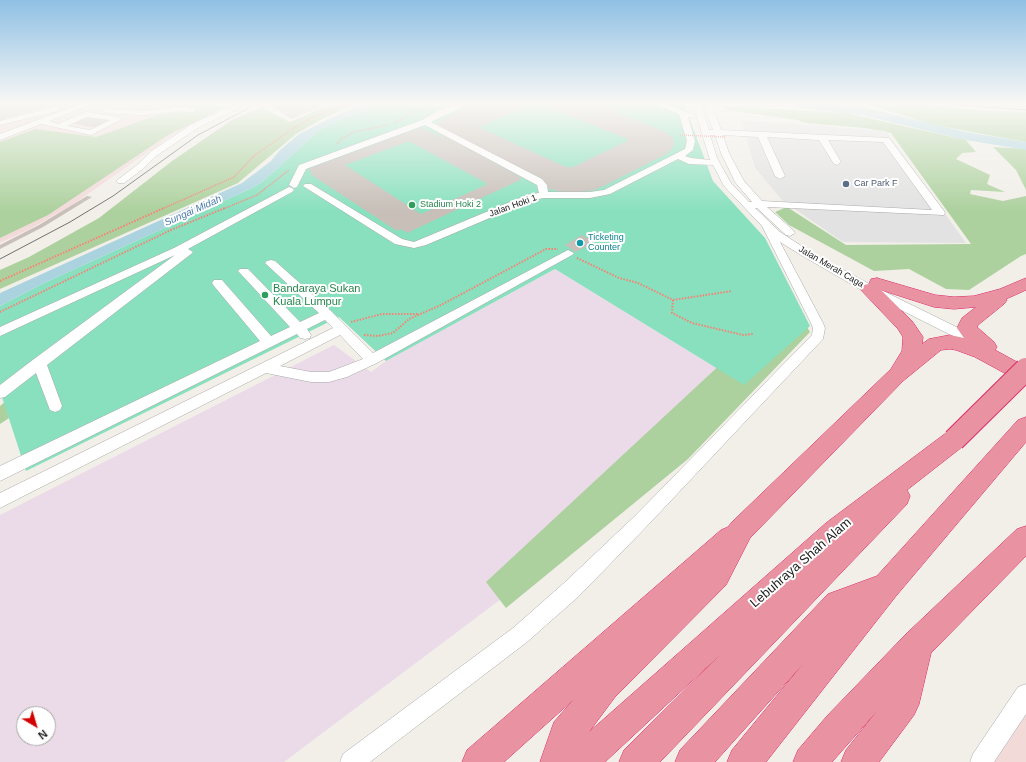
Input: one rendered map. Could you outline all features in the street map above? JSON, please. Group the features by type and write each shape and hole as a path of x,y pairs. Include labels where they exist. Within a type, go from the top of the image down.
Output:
{"highway":[{"path":"873,286 934,301 954,303 974,302 1006,293 1026,283"},
{"path":"873,286 887,306 905,325 913,337 912,351 896,376"},
{"path":"987,347 972,335 967,328 969,322 1006,293"},
{"path":"479,762 740,530 896,376 936,344 950,342 960,344 982,352 1026,376"},
{"name":"Lebuhraya Shah Alam","path":"580,762 835,531 954,440 1026,368"},
{"path":"744,762 886,586 1026,426"},
{"path":"636,762 954,440"},
{"path":"557,762 566,734 604,686 716,576 740,530"},
{"path":"810,762 839,728 917,645 1026,538"},
{"path":"692,762 838,604 886,586"},
{"path":"858,762 903,704 917,645"}],"street":[{"path":"121,181 140,167 153,154 175,140"},
{"path":"0,332 178,250 216,230 292,188 302,167 377,140"},
{"path":"459,140 539,181 542,185 544,195"},
{"name":"Jalan Hoki 1","path":"292,188 295,193 306,190 308,186 399,242 414,245 524,200 544,195 602,194 687,152 691,144 690,140"},
{"name":"Jalan Merah Caga","path":"708,140 715,162 726,184 776,234 800,250 873,286 1026,368"},
{"name":"Jalan Merah Caga","path":"723,140 725,153 740,182 786,230 873,286"},
{"path":"764,140 780,176"},
{"path":"824,140 837,162"},
{"path":"746,205 760,204 940,213 886,140 877,140"},
{"path":"678,156 689,161 715,162"},
{"path":"352,762 520,634 572,590 642,520 818,336 819,328 817,323 767,226"},
{"path":"0,393 39,362 216,230"},
{"path":"264,368 311,377 329,377 342,373 372,360 568,254"},
{"path":"271,263 327,314 372,360"},
{"path":"244,271 313,344"},
{"path":"218,283 269,343"},
{"path":"0,474 327,314"},
{"path":"1,497 342,329"},
{"path":"39,362 55,406"},
{"path":"981,762 1026,695"}],"path":[{"path":"0,281 234,177 255,156 278,140"},
{"path":"335,146 341,140"},
{"path":"0,312 171,230 257,195 290,169"},
{"path":"672,300 672,314 692,323 743,335 753,334"}],"shaded area":[{"path":"0,140 166,140 72,205 28,230 0,243"},
{"name":"Car Park F","path":"747,140 892,140 966,243 843,242 783,201 755,168"},
{"path":"555,269 744,385 541,569 284,762 0,762 0,515 334,345 371,372 386,361"},
{"path":"1026,707 1026,762 990,762"}],"green space":[{"path":"7,140 161,140 48,215 0,238 0,142"},
{"path":"203,140 289,140 238,183 0,289 0,270 29,257 99,218 172,161"},
{"name":"Bandaraya Sukan Kuala Lumpur","path":"309,140 697,140 713,181 765,238 810,326 744,385 555,269 386,361 339,317 26,471 0,391 0,306 42,284 262,182"},
{"path":"896,140 964,140 976,152 962,153 956,159 990,175 987,184 1005,192 971,190 970,194 1003,201 1026,196 1026,254 969,290 946,289 909,269 874,271 789,225 775,212 787,207 846,245 971,244"},
{"path":"1013,140 1026,140 1026,142"},
{"path":"993,147 1026,149 1026,190 1016,170"},
{"path":"748,225 810,332 688,459 506,608 486,582 724,361 617,249 337,297 38,399 0,424 0,406 103,319"}],"water":[{"name":"Sungai Midah","path":"292,140 309,140 262,182 254,187 42,284 0,306 0,293 242,183 271,161 280,150"}],"building":[{"path":"388,140 506,140 566,167 573,167 628,140 673,140 674,143 672,149 666,154 606,185 594,190 579,192 564,192 537,185 466,149 520,177 520,180 407,233 401,229 397,231 310,174 313,173 308,169","holes":["409,141 488,184 421,214 345,165"]},
{"path":"87,196 92,197 43,227 0,249 0,245 39,225"},
{"name":"Ticketing Counter","path":"582,235 594,242 576,252 565,245"}],"waterway":[{"path":"987,140 1026,146"}],"tram line":[{"path":"0,259 70,222 113,196 192,140"}],"place":[{"name":"Car Park F","path":"846,184"},
{"name":"Stadium Hoki 2","path":"412,205"},
{"name":"Ticketing Counter","path":"580,243"},
{"name":"Bandaraya Sukan Kuala Lumpur","path":"265,295"}]}
